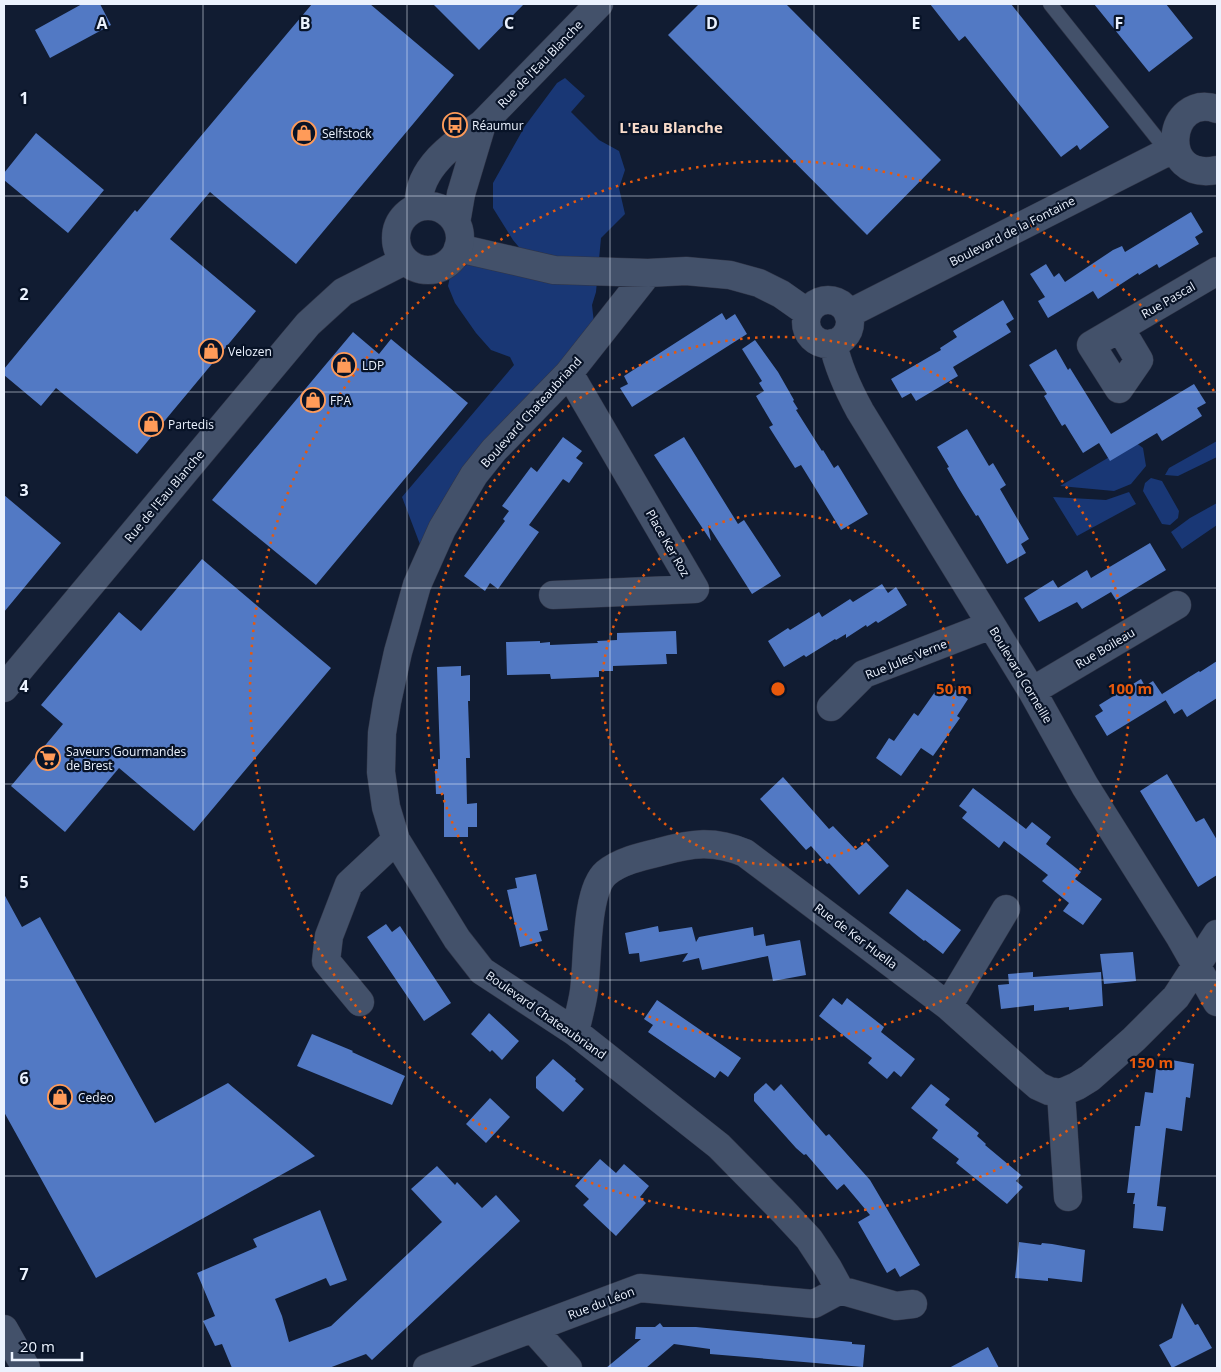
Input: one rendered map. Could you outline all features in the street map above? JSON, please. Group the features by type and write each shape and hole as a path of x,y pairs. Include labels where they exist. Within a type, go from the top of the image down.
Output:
{"street":[{"name":"Rue de l'Eau Blanche","path":"419,207 420,185 430,170 449,149 482,124 599,4"},
{"path":"1217,109 1212,107 1201,108 1191,111 1182,118 1177,127 1171,150 1187,166 1197,171 1217,170"},
{"name":"Rue de l'Eau Blanche","path":"457,236 461,194 482,124"},
{"name":"Boulevard de la Fontaine","path":"848,314 1171,150"},
{"path":"428,206 442,209 448,214 457,236 448,263 434,270 417,269 404,260 396,243 397,228 404,216 419,207 428,206"},
{"path":"457,236 554,270 648,274 686,271 730,275 759,283 781,294 808,313"},
{"name":"Rue de l'Eau Blanche","path":"4,688 308,324 343,292 404,260"},
{"name":"Rue Pascal","path":"1120,328 1217,271"},
{"name":"Boulevard Chateaubriand","path":"648,274 569,373 494,450 474,475 442,528 417,585 398,652 387,702 382,733 382,781 386,807 396,840 457,939 482,971 575,1032 719,1146 809,1239 840,1290"},
{"path":"823,300 834,301 842,306 848,314 847,332 840,340 833,343 821,343 811,336 806,325 808,313 814,305 823,300"},
{"name":"Boulevard Corneille","path":"833,343 843,377 860,411 1032,691 1085,786 1180,937 1217,1002"},
{"name":"Place Ker Roz","path":"553,595 695,589 569,373"},
{"name":"Rue Boileau","path":"1032,691 1177,604"},
{"name":"Rue Jules Verne","path":"831,707 864,674 991,625"},
{"path":"360,1002 326,960 329,936 349,884 396,840"},
{"name":"Rue de Ker Huella","path":"575,1032 584,991 593,902 597,887 606,873 624,863 650,854 682,846 703,843 718,844 745,853 948,1006 1038,1086 1060,1093"},
{"path":"948,1006 1006,909"},
{"path":"1068,1197 1060,1093 1090,1078 1134,1039 1176,997 1217,934"},
{"name":"Rue du Léon","path":"428,1368 640,1288 814,1304 840,1290"},
{"path":"840,1290 896,1306 913,1304"},
{"path":"4,1328 26,1368"},
{"path":"533,1329 568,1368"}],"lane":[{"path":"1050,4 1171,150"}],"shaded area":[{"path":"565,78 585,96 571,112 599,140 619,151 625,170 619,188 625,214 601,238 596,292 592,305 595,332 421,547 402,497 514,365 510,357 491,350 476,333 455,303 448,286 451,272 469,264 523,252 513,240 493,208 493,183 525,126 557,83"},
{"path":"1217,441 1217,457 1178,476 1165,475 1169,468"},
{"path":"1135,442 1143,448 1146,466 1131,484 1114,491 1060,486"},
{"path":"1151,478 1162,481 1179,511 1178,518 1170,525 1162,524 1143,491 1145,483"},
{"path":"1129,492 1136,504 1077,536 1053,497 1106,500"},
{"path":"1217,503 1217,525 1182,549 1171,532 1190,518"}],"building":[{"path":"82,4 100,4 111,25 50,58 35,30"},
{"path":"312,4 370,4 454,75 296,264 210,192 170,239 256,311 137,454 56,388 41,406 4,375 4,369 135,210 137,212"},
{"path":"433,4 524,4 479,50"},
{"path":"699,4 786,4 941,160 867,235 668,35"},
{"path":"930,4 1011,4 1109,127 1080,150 1077,145 1061,157 965,36 959,41"},
{"path":"1094,4 1166,4 1193,38 1149,72"},
{"path":"36,133 104,190 68,233 4,180 4,173"},
{"path":"1191,212 1203,232 1195,237 1199,244 1159,268 1157,264 1139,275 1138,273 1098,299 1093,291 1048,318 1038,301 1045,297 1030,274 1046,264 1054,277 1059,273 1065,282 1113,250 1122,246 1125,252"},
{"path":"1003,300 1014,319 1006,324 1011,332 953,367 958,376 916,401 911,393 902,398 891,379 941,350 940,348 957,337 953,331"},
{"path":"722,313 726,320 735,314 747,334 632,407 620,388 628,384 624,376"},
{"path":"353,332 379,354 391,339 468,403 316,585 212,500"},
{"path":"755,340 778,372 794,400 798,409 796,410 822,451 834,468 838,465 868,514 841,530 801,465 795,468 769,427 773,425 756,396 764,391 759,383 762,381 742,349"},
{"path":"1056,349 1111,434 1194,384 1206,403 1197,408 1202,416 1162,441 1157,433 1110,461 1099,443 1083,453 1065,424 1062,426 1044,396 1047,394 1029,365"},
{"path":"967,429 989,466 993,463 1006,485 1000,489 1029,539 1021,544 1026,553 1007,564 978,515 976,516 958,487 937,447"},
{"path":"563,437 582,451 576,458 583,463 569,483 563,479 529,525 539,532 498,589 490,583 485,591 464,576 505,521 503,519 509,511 502,506 531,467 537,472"},
{"path":"684,437 738,524 744,520 781,576 752,594 708,525 711,541 654,455"},
{"path":"4,495 61,543 4,612"},
{"path":"1150,543 1166,570 1116,600 1111,592 1082,609 1077,602 1039,622 1024,598 1053,580 1058,588 1087,570 1091,578"},
{"path":"202,559 331,668 194,831 119,768 65,832 11,786 63,724 41,705 119,612 141,631"},
{"path":"882,584 888,593 896,587 907,605 878,623 876,621 867,627 866,625 846,638 846,634 835,639 806,657 804,655 784,667 768,641 819,612 822,617 850,599 853,602"},
{"path":"676,631 677,654 666,654 667,664 613,666 613,671 599,671 599,677 551,679 550,674 507,675 506,642 540,641 540,643 550,642 550,645 598,643 597,641 617,640 617,633"},
{"path":"1217,661 1217,698 1187,717 1182,709 1174,714 1162,694"},
{"path":"461,666 461,676 470,675 470,701 468,701 470,758 466,758 467,804 477,803 477,827 468,827 468,837 444,837 444,794 436,794 435,769 438,769 438,759 440,759 437,667"},
{"path":"1141,679 1145,686 1153,681 1166,700 1107,736 1095,716 1103,711 1099,705"},
{"path":"950,686 968,699 957,716 960,718 933,756 921,748 901,776 876,758 889,738 894,741 914,713 918,716 937,689 944,694"},
{"path":"1167,774 1196,822 1204,818 1217,840 1217,875 1198,887 1140,791"},
{"path":"783,777 829,829 833,826 856,850 866,842 889,866 859,895 811,846 806,850 760,799"},
{"path":"973,788 1026,829 1032,822 1051,837 1046,844 1081,872 1075,879 1102,899 1083,925 1063,911 1069,903 1042,881 1048,875 1004,841 999,848 962,818 967,812 959,806"},
{"path":"536,874 548,930 539,932 542,941 520,947 507,890 517,888 515,878"},
{"path":"907,889 961,930 943,954 889,913"},
{"name":"Cedeo","path":"4,894 22,927 40,917 155,1123 228,1083 315,1156 96,1278 4,1112"},
{"path":"386,924 392,932 400,926 451,1003 424,1021 367,937"},
{"path":"658,926 659,932 692,927 696,942 699,937 753,927 754,936 764,934 766,946 800,940 806,975 773,981 768,956 702,970 699,958 682,962 688,953 640,962 639,953 629,954 625,933"},
{"path":"1133,952 1136,981 1104,984 1100,954"},
{"path":"1033,972 1033,977 1101,972 1103,1006 1069,1010 1069,1007 1034,1011 1034,1005 1001,1009 998,985 1009,984 1008,974"},
{"path":"833,998 842,1005 847,998 884,1027 881,1032 915,1059 901,1077 894,1071 887,1079 868,1063 872,1058 819,1016"},
{"path":"657,1000 741,1058 728,1077 720,1071 715,1078 648,1032 653,1025 644,1019"},
{"path":"489,1013 519,1041 502,1060 492,1050 490,1052 471,1034"},
{"path":"312,1034 405,1076 392,1105 297,1066"},
{"path":"553,1059 576,1079 575,1081 584,1089 563,1112 536,1088 536,1077"},
{"path":"1166,1059 1194,1064 1190,1098 1186,1097 1182,1131 1166,1128 1157,1206 1166,1207 1163,1231 1133,1228 1135,1193 1127,1193 1135,1126 1140,1126 1145,1092 1153,1093 1156,1069 1164,1070"},
{"path":"766,1083 774,1091 781,1084 826,1136 829,1134 870,1180 920,1265 900,1277 895,1268 887,1273 858,1222 870,1215 844,1184 837,1190 806,1154 804,1155 796,1148 754,1101 754,1094"},
{"path":"931,1084 950,1099 945,1105 979,1133 977,1136 985,1145 1021,1175 1016,1181 1023,1187 1007,1204 956,1163 959,1159 932,1138 938,1130 911,1108"},
{"path":"490,1098 510,1117 486,1143 466,1124"},
{"path":"600,1159 616,1173 624,1164 649,1186 640,1197 646,1203 616,1236 583,1205 589,1199 575,1186"},
{"path":"437,1166 455,1185 457,1182 482,1208 496,1195 520,1221 372,1360 366,1354 329,1368 232,1368 222,1344 215,1346 203,1321 215,1316 197,1273 257,1247 253,1239 320,1210 347,1280 330,1286 326,1278 275,1299 289,1342 331,1326 442,1222 411,1189"},
{"path":"1019,1242 1041,1245 1042,1243 1052,1244 1085,1250 1082,1282 1048,1278 1048,1281 1015,1278"},
{"path":"1182,1303 1195,1325 1198,1324 1212,1348 1172,1368 1159,1345 1172,1338"},
{"path":"660,1323 663,1327 696,1327 852,1342 852,1344 865,1345 863,1367 710,1354 710,1349 674,1344 646,1368 606,1368 641,1339 635,1339 636,1327 655,1327"},
{"path":"988,1347 999,1368 949,1368"}],"place":[{"name":"Réaumur","path":"455,125"},
{"name":"Selfstock","path":"304,133"},
{"name":"Velozen","path":"211,351"},
{"name":"LDP","path":"344,365"},
{"name":"FPA","path":"313,400"},
{"name":"Partedis","path":"151,424"},
{"name":"Saveurs Gourmandes de Brest","path":"48,758"},
{"name":"Cedeo","path":"60,1097"}],"district":[{"name":"L'Eau Blanche","path":"671,127"}]}
